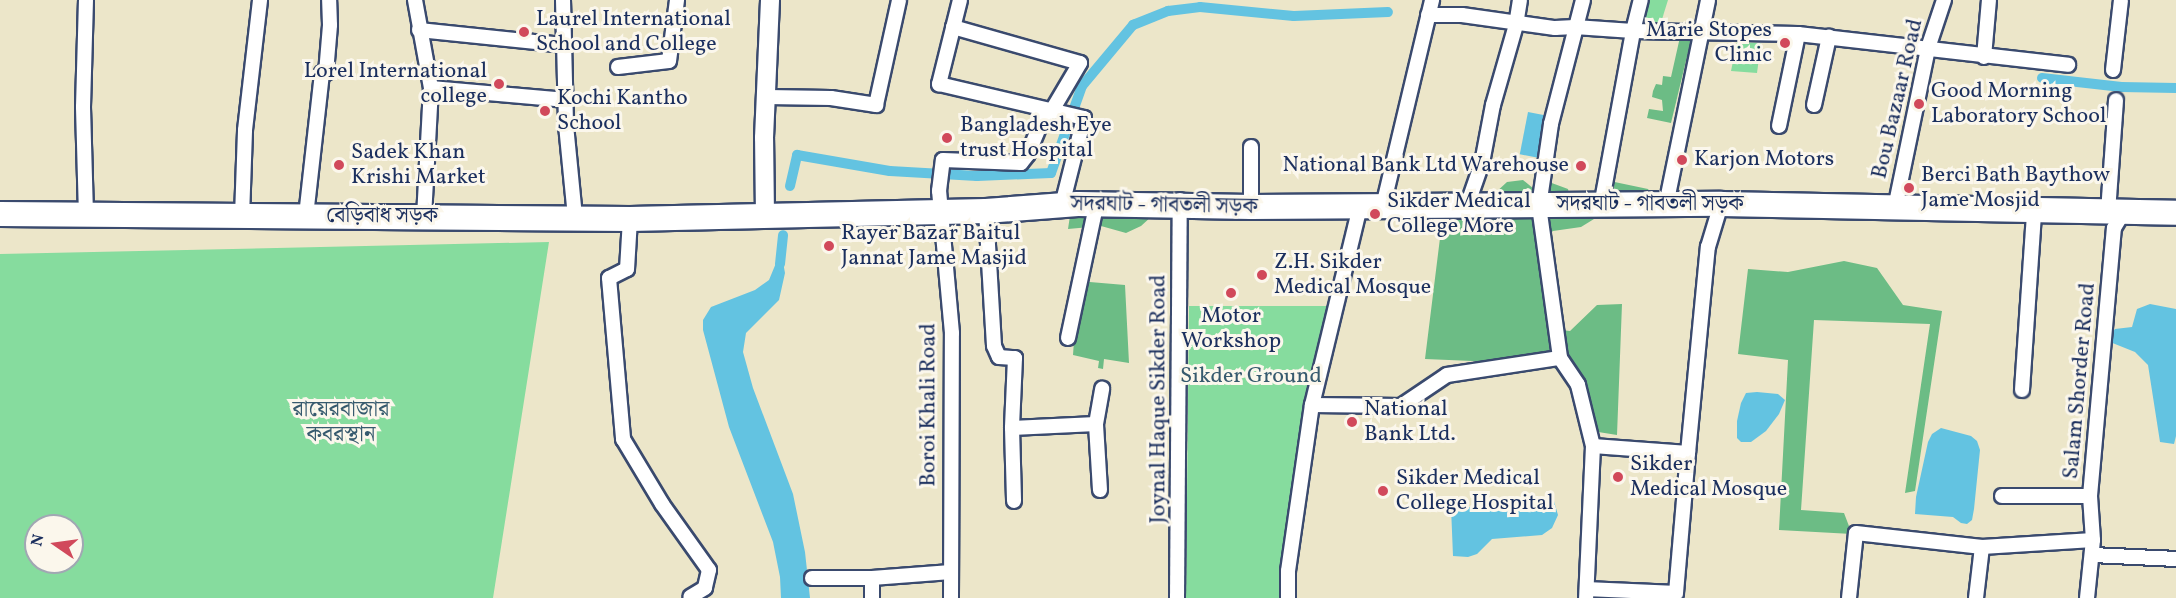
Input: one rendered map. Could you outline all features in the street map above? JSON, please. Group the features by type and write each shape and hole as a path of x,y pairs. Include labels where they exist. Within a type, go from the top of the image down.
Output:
{"highway":[{"name":"সদরঘাট - গাবতলী সড়ক","path":"765,216 941,201 986,212 1097,203 1180,202 1251,207 1721,204 2034,212 2176,213"},
{"name":"বেড়িবাধ সড়ক","path":"0,214 630,219 765,216"}],"street":[{"path":"86,0 83,107 86,215"},
{"path":"242,216 245,130 260,0"},
{"path":"306,216 322,73 326,73 330,25 329,0"},
{"path":"415,0 431,88 424,217"},
{"path":"563,0 566,100 574,217"},
{"path":"618,67 669,62 677,0"},
{"path":"765,216 764,138 769,0"},
{"path":"767,97 831,98 876,105 899,0"},
{"path":"960,0 939,84 1084,118 1062,205"},
{"path":"1288,598 1288,571 1312,405 1432,0"},
{"path":"1467,206 1482,163 1493,105 1516,25 1520,0"},
{"path":"1583,0 1551,124 1539,206 1560,358 1578,385 1593,446 1587,594 1676,593 1708,247 1721,204"},
{"path":"1601,206 1633,31 1641,0"},
{"path":"1666,204 1708,0"},
{"name":"Bou Bazaar Road","path":"1895,208 1928,48 1944,0"},
{"path":"1984,57 1989,0"},
{"path":"2113,70 2121,0"},
{"path":"1428,15 1462,15 1516,25 1555,28 1798,34 2068,65"},
{"path":"953,27 1080,63 1054,112"},
{"path":"419,30 565,45"},
{"path":"1779,126 1798,34"},
{"path":"1814,105 1829,37"},
{"path":"431,88 566,100"},
{"name":"Salam Shorder Road","path":"2087,598 2093,540 2090,496 2116,213 2116,100"},
{"name":"Boroi Khali Road","path":"951,598 952,333 941,201 943,160 1021,163 1054,112"},
{"path":"1251,147 1251,207"},
{"name":"Joynal Haque Sikder Road","path":"1177,598 1180,202"},
{"path":"1068,338 1097,203"},
{"path":"986,212 994,346 999,357 1015,358 1012,428 1014,501"},
{"path":"2022,390 2034,212"},
{"path":"630,219 627,269 609,279 623,439 662,504 709,570 705,588 690,597"},
{"path":"1312,405 1401,406 1447,375 1560,358"},
{"path":"1100,490 1096,424 1102,389"},
{"path":"1012,428 1096,424"},
{"path":"1593,446 1688,453"},
{"path":"2002,496 2090,496"},
{"path":"1849,598 1856,533 1982,547 2093,540"},
{"path":"1976,598 1982,547"},
{"path":"2092,555 2176,559"},
{"path":"812,578 872,578 951,572"},
{"path":"872,578 872,598"}],"green space":[{"path":"1643,0 1668,0 1659,29 1636,27"},
{"path":"1680,37 1691,40 1671,123 1647,118 1649,109 1663,111 1662,100 1652,97 1653,91 1656,84 1662,85 1663,76 1671,77"},
{"path":"1737,42 1761,43 1757,73 1731,71"},
{"path":"1523,180 1534,189 1549,182 1568,189 1569,194 1494,194 1507,182"},
{"path":"1605,180 1648,189 1651,194 1612,201"},
{"path":"1163,206 1141,226 1126,233 1101,226 1068,229 1071,209"},
{"path":"1456,218 1594,219 1581,227 1553,231 1544,238 1552,329 1570,331 1597,305 1622,304 1617,435 1592,431 1580,376 1568,374 1544,364 1425,359 1441,230 1449,221"},
{"name":"রায়েরবাজার কবরস্থান","path":"549,242 493,598 0,598 0,254"},
{"path":"1844,261 1877,268 1903,305 1942,311 1915,491 1905,493 1930,324 1814,320 1801,510 1844,513 1852,534 1779,530 1788,360 1738,354 1748,269 1788,272"},
{"path":"1078,281 1125,285 1129,363 1104,359 1103,369 1098,368 1099,361 1073,355"},
{"name":"Sikder Ground","path":"1189,306 1331,306 1285,598 1186,598"}],"water":[{"path":"1528,112 1549,116 1540,158 1520,154"},
{"path":"781,251 785,273 779,300 746,333 743,352 753,388 793,494 805,552 810,598 781,598 780,577 773,542 729,427 703,330 703,320 711,307 755,290 769,280"},
{"path":"2150,304 2176,309 2176,436 2174,444 2160,442 2148,365 2135,352 2110,342 2110,335 2115,329 2132,327 2137,309"},
{"path":"1746,393 1778,394 1785,400 1779,414 1766,431 1751,442 1741,442 1737,438 1737,421 1741,403"},
{"path":"1941,428 1971,436 1977,441 1980,450 1974,509 1972,520 1967,524 1953,517 1915,514 1916,497 1928,442 1932,434"},
{"path":"1485,499 1554,501 1558,515 1552,528 1542,535 1492,539 1477,554 1468,557 1453,556 1451,507 1484,507"}],"waterway":[{"path":"790,186 797,155 890,171 977,176 1051,173 1082,86 1133,25 1168,11 1200,7 1294,16 1388,12"},
{"path":"2042,78 2121,87 2176,88"},
{"path":"780,264 783,235"}],"place":[{"name":"Laurel International School and College","path":"524,32"},
{"name":"Marie Stopes Clinic","path":"1785,43"},
{"name":"Lorel International college","path":"499,84"},
{"name":"Good Morning Laboratory School","path":"1919,104"},
{"name":"Kochi Kantho School","path":"545,111"},
{"name":"Bangladesh Eye trust Hospital","path":"947,138"},
{"name":"Karjon Motors","path":"1682,160"},
{"name":"Sadek Khan Krishi Market","path":"339,165"},
{"name":"National Bank Ltd Warehouse","path":"1581,166"},
{"name":"Berci Bath Baythow Jame Mosjid","path":"1909,188"},
{"name":"Sikder Medical College More","path":"1375,214"},
{"name":"Rayer Bazar Baitul Jannat Jame Masjid","path":"829,246"},
{"name":"Z.H. Sikder Medical Mosque","path":"1262,275"},
{"name":"Motor Workshop","path":"1231,293"},
{"name":"National Bank Ltd.","path":"1352,422"},
{"name":"Sikder Medical Mosque","path":"1618,477"},
{"name":"Sikder Medical College Hospital","path":"1383,491"}]}
